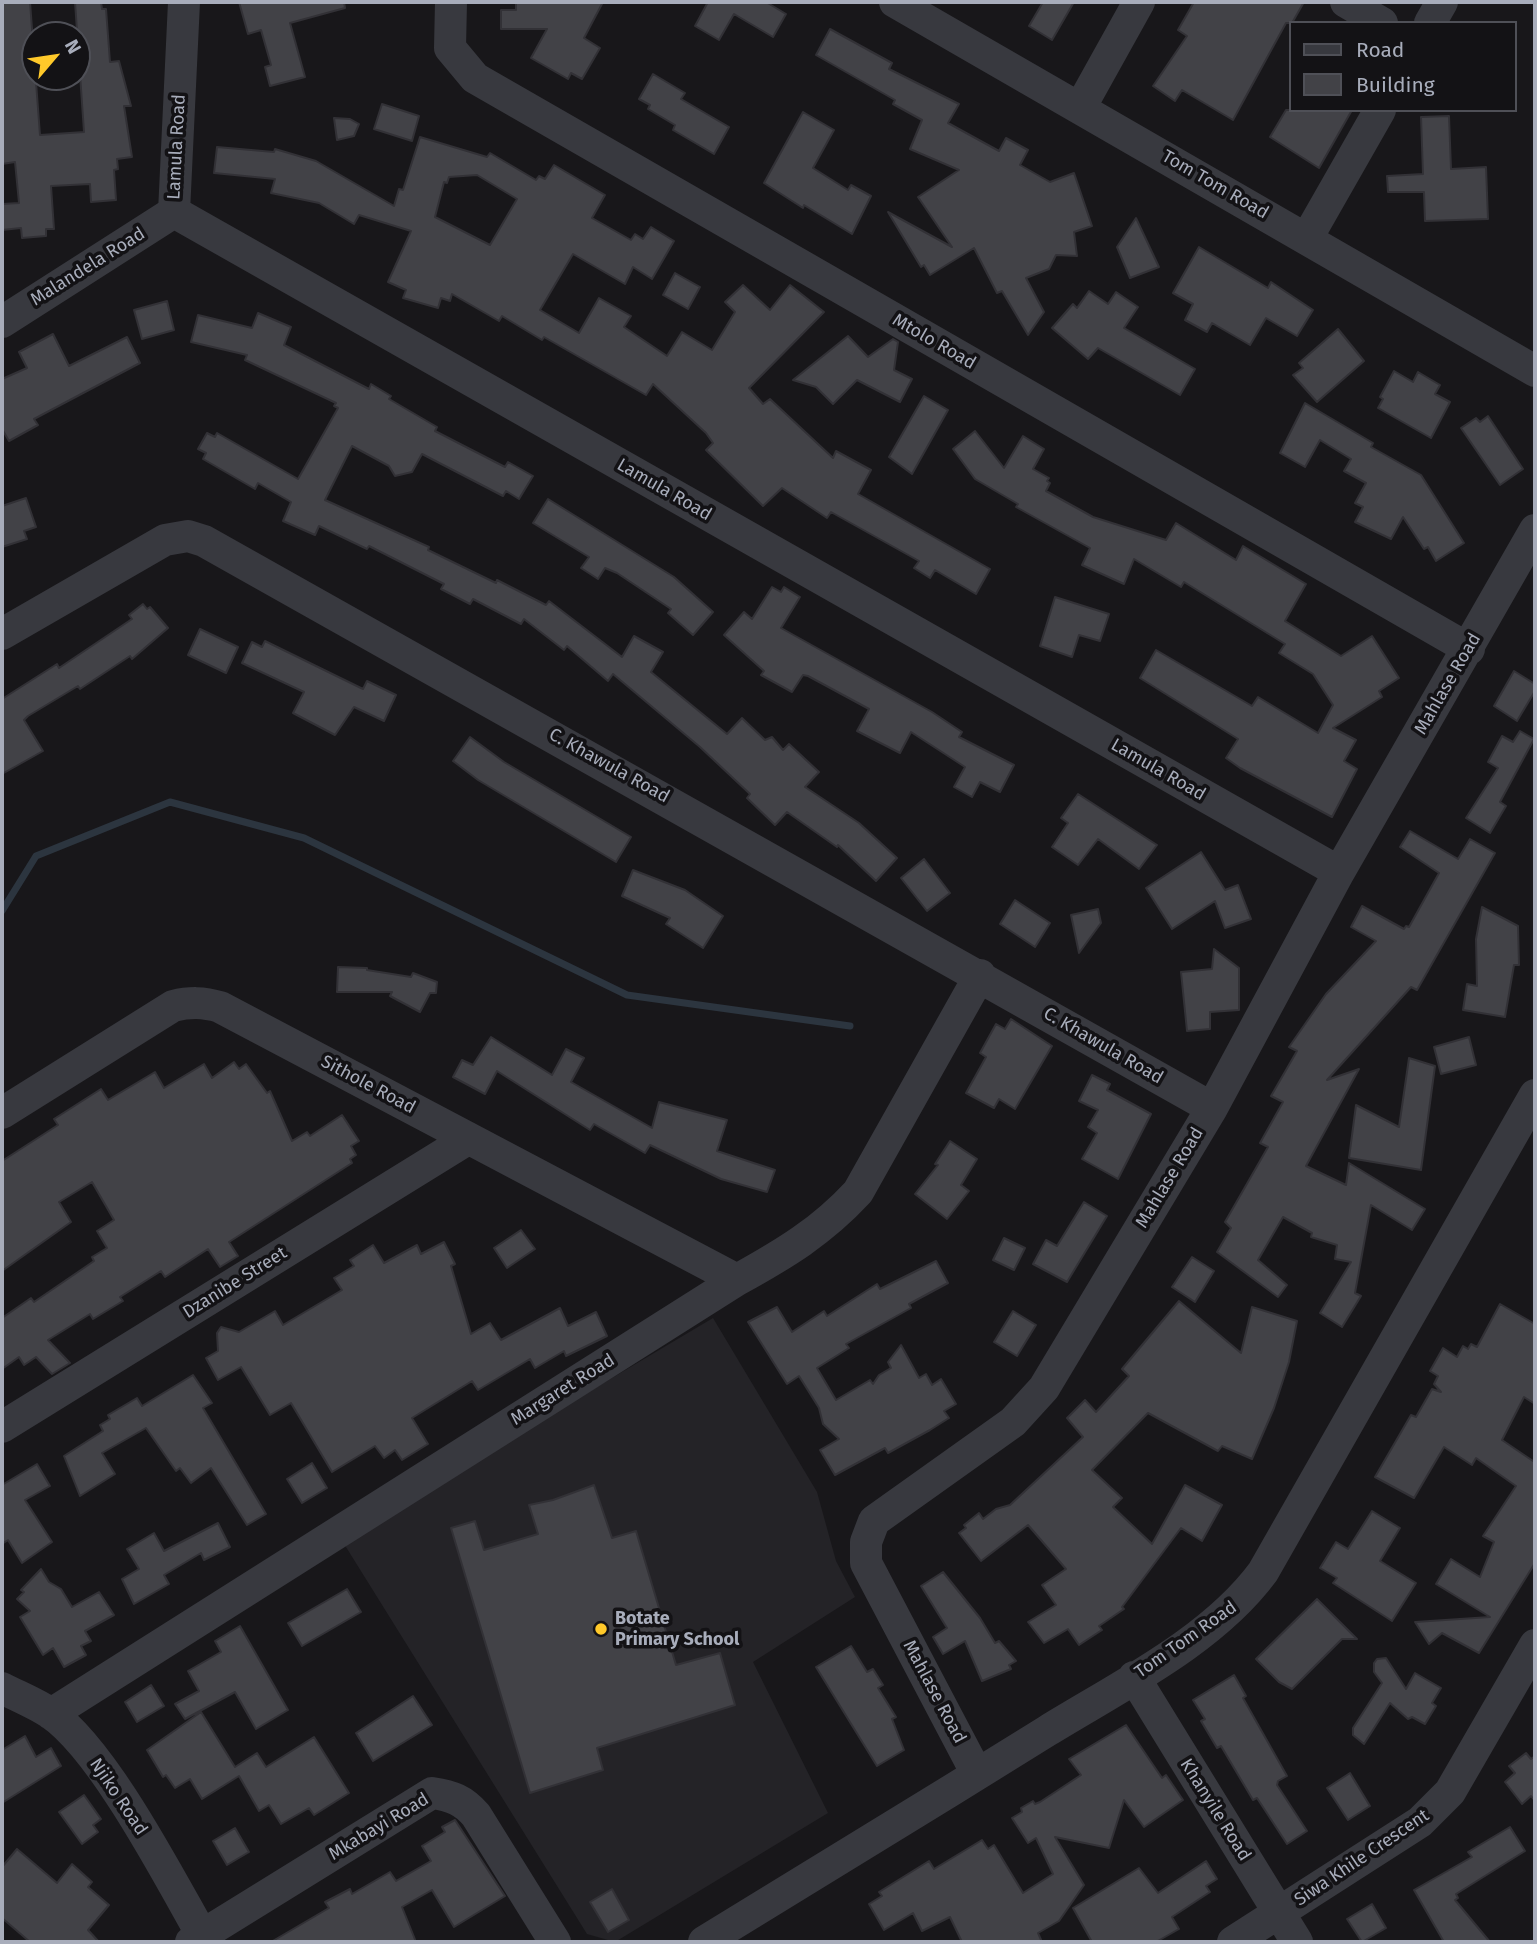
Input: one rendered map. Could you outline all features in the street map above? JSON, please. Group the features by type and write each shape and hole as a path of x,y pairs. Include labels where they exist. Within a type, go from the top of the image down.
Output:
{"street":[{"name":"Lamula Road","path":"184,2 174,212 1339,872"},
{"name":"Mtolo Road","path":"451,2 450,48 475,78 1468,649"},
{"name":"Tom Tom Road","path":"894,2 1535,371"},
{"path":"1080,108 1139,2"},
{"path":"1346,2 1379,21"},
{"path":"1431,21 1442,2"},
{"path":"1307,238 1379,112"},
{"name":"Malandela Road","path":"2,322 174,212"},
{"name":"Mahlase Road","path":"978,1774 866,1563 866,1542 874,1521 1013,1422 1044,1388 1212,1108 1339,872 1535,530"},
{"name":"C. Khawula Road","path":"2,634 165,540 188,536 204,541 980,975 1212,1108"},
{"name":"Margaret Road","path":"51,1714 737,1280 798,1246 839,1213 858,1192 980,975"},
{"name":"Sithole Road","path":"2,1113 173,1006 190,1002 220,1006 737,1280"},
{"name":"Tom Tom Road","path":"704,1942 1134,1677 1222,1618 1243,1599 1263,1572 1535,1095"},
{"name":"Dzanibe Street","path":"2,1427 468,1139"},
{"name":"Siwa Khile Crescent","path":"1233,1942 1420,1822 1435,1809 1450,1793 1535,1645"},
{"name":"Khanyile Road","path":"1134,1677 1297,1942"},
{"name":"Njiko Road","path":"2,1688 51,1714 81,1743 158,1858 196,1939"},
{"name":"Mkabayi Road","path":"196,1939 432,1793 464,1802 476,1815 555,1942"}],"shaded area":[{"name":"Botate Primary School","path":"713,1318 817,1492 836,1561 855,1597 753,1662 828,1813 615,1942 587,1934 341,1539"}],"building":[{"path":"30,2 31,21 21,21 21,91 37,91 40,135 84,132 81,91 91,91 91,21 76,21 75,2 101,2 102,9 106,9 110,62 119,61 131,106 124,106 132,157 117,159 118,169 114,170 116,200 91,202 90,184 51,186 54,229 46,229 46,236 22,238 21,228 2,230 2,204 19,203 15,162 2,164 2,3"},
{"path":"239,2 344,2 345,8 290,23 305,77 270,86 265,67 271,65 261,30 248,34"},
{"path":"516,2 603,2 584,38 600,48 582,79 571,73 568,79 531,58 547,29 501,29 501,10 516,10"},
{"path":"708,2 766,2 786,14 773,37 734,14 719,40 695,26"},
{"path":"1043,2 1074,2 1052,40 1029,26"},
{"path":"1194,2 1304,2 1293,21 1286,23 1233,120 1182,90 1175,101 1153,86 1187,36 1178,30"},
{"path":"830,29 892,63 889,69 959,104 948,123 999,151 1006,138 1028,150 1020,165 1050,182 1074,173 1092,226 1074,232 1077,256 1056,255 1049,269 1026,278 1044,312 1028,335 1002,291 997,293 974,248 930,275 924,265 921,267 888,212 952,247 918,197 959,170 910,149 922,120 893,104 895,100 816,55"},
{"path":"653,74 685,93 681,99 729,127 714,154 673,130 675,125 648,109 650,105 639,99"},
{"path":"382,104 419,116 412,141 374,129"},
{"path":"1286,110 1351,112 1319,168 1270,137"},
{"path":"803,112 834,130 813,168 848,190 851,185 871,196 852,234 764,183"},
{"path":"1449,116 1451,169 1486,167 1488,219 1425,221 1424,192 1388,192 1387,176 1423,174 1421,117"},
{"path":"334,118 350,119 359,124 354,136 337,140"},
{"path":"420,137 487,157 490,153 536,180 539,176 545,179 554,165 605,195 592,218 631,240 635,234 643,239 651,227 674,241 652,279 633,267 625,284 573,254 540,310 579,333 599,298 631,316 624,327 667,356 682,332 712,350 735,312 725,302 743,285 770,310 790,285 824,312 749,388 763,404 770,399 833,458 836,451 871,470 858,494 990,569 976,594 935,570 930,578 914,568 919,561 831,512 827,518 782,488 763,506 706,450 713,443 706,433 653,384 646,395 544,337 542,340 502,316 499,321 452,294 450,301 441,298 438,308 403,298 406,290 388,282 411,231 359,215 354,224 319,203 271,193 275,179 214,173 217,147 274,152 275,149 316,161 394,206 399,189 403,190","holes":["477,175 517,199 490,245 435,217 444,182 447,183 449,177"]},
{"path":"1136,218 1159,267 1130,278 1117,247"},
{"path":"1199,247 1268,288 1271,282 1313,310 1297,336 1266,318 1250,345 1212,323 1207,332 1185,320 1193,304 1173,293"},
{"path":"675,273 700,287 688,309 663,295"},
{"path":"1089,291 1108,304 1116,292 1138,307 1124,328 1195,369 1180,395 1098,348 1088,359 1052,328 1073,304 1077,308"},
{"path":"167,301 174,330 142,339 134,310"},
{"path":"258,313 291,327 284,345 369,389 371,384 391,396 389,399 437,427 435,431 505,467 508,462 533,476 519,499 506,491 503,496 422,454 412,472 395,476 389,466 352,446 325,500 429,547 428,550 496,583 497,580 546,605 549,601 622,657 634,636 663,652 651,672 727,734 742,718 765,740 772,737 783,750 789,744 819,772 805,787 859,823 897,858 876,881 838,845 837,847 787,812 775,825 747,798 750,794 700,747 613,674 608,681 567,646 564,650 524,619 521,624 473,599 470,604 441,589 444,584 369,546 367,549 319,526 315,535 283,521 291,502 258,483 255,489 203,459 206,453 198,449 207,433 215,437 217,433 298,479 338,408 334,406 336,403 245,360 247,355 191,342 198,315 252,328"},
{"path":"1338,329 1364,361 1317,402 1293,375 1303,368 1299,363"},
{"path":"53,334 69,366 127,337 140,363 34,419 38,425 9,441 2,429 2,379 27,368 19,352"},
{"path":"848,336 868,357 893,339 898,342 894,370 912,379 900,402 857,380 833,404 816,387 793,380"},
{"path":"1394,371 1413,382 1418,372 1440,385 1435,394 1450,402 1431,438 1378,408 1383,399 1380,397"},
{"path":"924,396 948,410 912,474 889,457"},
{"path":"1305,403 1373,443 1371,447 1421,475 1464,543 1436,561 1428,547 1424,549 1403,517 1391,539 1355,522 1363,507 1355,503 1366,483 1344,471 1351,459 1320,440 1305,467 1280,453"},
{"path":"1488,416 1523,469 1500,485 1461,428 1476,418 1480,422"},
{"path":"975,431 1004,468 1023,436 1044,449 1033,469 1049,478 1046,491 1093,517 1166,540 1176,523 1236,560 1243,546 1306,584 1285,621 1341,656 1372,636 1399,678 1379,691 1382,697 1333,728 1356,740 1344,761 1357,769 1332,817 1226,758 1238,739 1140,678 1156,650 1252,706 1258,697 1318,733 1333,705 1313,674 1279,653 1285,644 1184,582 1181,587 1134,559 1124,584 1082,565 1090,548 1016,507 1018,504 975,479 953,449"},
{"path":"26,498 36,527 24,531 27,539 2,547 2,506"},
{"path":"548,499 674,577 713,612 693,635 668,613 671,609 617,573 605,568 598,579 581,568 589,557 533,523"},
{"path":"772,587 781,592 784,587 800,597 781,628 932,712 962,732 959,737 1014,765 1000,792 980,782 972,797 954,787 965,767 911,732 900,753 857,731 869,709 808,676 803,675 792,692 761,675 764,671 724,635 744,612 752,619"},
{"path":"1055,597 1109,614 1100,641 1079,635 1072,657 1040,646"},
{"path":"143,604 147,609 150,607 168,628 132,659 130,656 80,689 78,686 28,716 24,720 43,751 2,774 2,699 57,664 59,668 132,619 129,615"},
{"path":"200,629 238,647 226,673 188,655"},
{"path":"265,641 363,689 367,681 396,695 384,721 354,707 335,735 293,713 304,692 242,663 252,642 262,647"},
{"path":"1514,671 1535,684 1535,691 1517,721 1494,706"},
{"path":"1520,731 1534,739 1500,802 1506,806 1490,833 1466,818 1498,768 1488,762 1502,736 1513,742"},
{"path":"470,737 504,762 631,837 616,862 478,780 453,761"},
{"path":"1078,794 1157,845 1139,869 1098,839 1078,865 1052,847 1068,823 1061,818"},
{"path":"1410,831 1458,859 1470,839 1495,853 1417,990 1411,987 1327,1080 1359,1069 1306,1166 1346,1185 1349,1163 1425,1209 1412,1230 1371,1205 1355,1293 1361,1296 1342,1327 1320,1313 1351,1262 1335,1259 1337,1245 1311,1237 1312,1233 1283,1217 1258,1260 1287,1285 1278,1297 1217,1252 1231,1228 1225,1222 1268,1147 1260,1143 1283,1102 1271,1096 1297,1051 1289,1047 1326,994 1376,941 1351,927 1362,906 1404,929 1409,927 1439,873 1400,847"},
{"path":"1201,852 1225,890 1238,885 1251,919 1225,928 1215,901 1172,929 1146,888"},
{"path":"924,859 950,893 927,911 901,878"},
{"path":"633,870 685,890 723,916 703,948 666,924 670,918 622,896"},
{"path":"1015,900 1050,923 1035,947 1000,924"},
{"path":"1482,907 1518,926 1519,965 1514,965 1505,1017 1463,1010 1467,984 1477,986 1476,939"},
{"path":"1098,909 1101,923 1079,953 1071,915"},
{"path":"1214,949 1239,968 1239,1010 1210,1012 1210,1029 1187,1031 1181,972 1212,969"},
{"path":"338,967 367,968 411,977 413,973 437,982 436,993 430,993 420,1012 390,996 392,992 337,992"},
{"path":"1011,1019 1052,1046 1015,1109 999,1099 994,1108 966,1093 986,1057 980,1053 996,1024 1005,1029"},
{"path":"491,1037 552,1075 566,1049 584,1058 571,1082 652,1128 659,1102 727,1120 717,1151 775,1170 767,1192 721,1179 650,1145 645,1153 594,1124 590,1130 497,1071 485,1094 453,1077 462,1060 473,1065"},
{"path":"1469,1037 1476,1065 1441,1074 1434,1047"},
{"path":"1409,1058 1435,1066 1421,1170 1349,1158 1356,1105 1399,1127"},
{"path":"234,1062 239,1069 246,1064 267,1093 270,1091 292,1141 307,1132 310,1136 342,1115 359,1141 351,1146 356,1155 350,1159 352,1163 229,1242 238,1256 220,1267 208,1249 165,1277 161,1271 120,1297 123,1301 93,1319 90,1314 48,1340 70,1363 52,1374 36,1357 24,1365 19,1357 2,1369 2,1318 31,1298 34,1302 94,1261 92,1257 107,1248 97,1231 114,1220 92,1182 59,1202 71,1222 2,1271 2,1161 58,1125 54,1119 101,1089 108,1100 155,1072 164,1088 204,1064 212,1078"},
{"path":"1092,1075 1110,1084 1107,1090 1151,1114 1118,1179 1082,1159 1097,1133 1088,1127 1098,1110 1079,1101"},
{"path":"950,1141 977,1159 961,1185 969,1191 947,1219 915,1194 938,1165 935,1164"},
{"path":"1084,1202 1107,1216 1067,1282 1033,1264 1046,1240 1057,1246"},
{"path":"521,1230 535,1249 507,1268 494,1248"},
{"path":"1004,1238 1025,1248 1014,1270 993,1260"},
{"path":"444,1242 455,1264 451,1266 471,1334 490,1323 501,1340 560,1308 568,1326 596,1312 607,1336 566,1356 564,1351 535,1368 530,1359 478,1390 472,1381 412,1418 428,1444 402,1460 395,1450 384,1458 375,1446 332,1472 291,1403 270,1415 241,1367 218,1380 206,1358 218,1351 217,1333 221,1327 239,1332 275,1311 283,1325 342,1290 334,1278 354,1266 350,1260 373,1245 384,1263 417,1245 421,1254"},
{"path":"1192,1257 1214,1271 1195,1302 1172,1287"},
{"path":"936,1261 948,1283 909,1304 911,1308 846,1344 849,1348 817,1368 836,1400 870,1380 873,1384 879,1375 891,1368 888,1362 901,1345 919,1378 926,1374 932,1385 941,1379 956,1404 944,1411 949,1418 930,1430 888,1453 885,1448 835,1475 820,1450 839,1439 823,1424 819,1408 799,1376 787,1384 748,1322 777,1307 792,1332 824,1311 827,1316 877,1284 880,1289"},
{"path":"1179,1301 1241,1353 1252,1307 1297,1321 1289,1362 1274,1408 1252,1459 1222,1446 1218,1451 1148,1413 1092,1470 1122,1498 1113,1507 1152,1544 1185,1485 1222,1505 1202,1541 1181,1528 1122,1607 1124,1609 1099,1626 1102,1630 1079,1645 1068,1629 1044,1643 1028,1622 1056,1605 1042,1585 1066,1569 1028,1525 981,1561 959,1533 966,1528 964,1525 979,1513 983,1519 996,1509 1010,1505 1083,1437 1067,1418 1085,1400 1096,1412 1129,1376 1122,1369"},
{"path":"1500,1304 1535,1324 1535,1404 1524,1397 1502,1440 1533,1461 1535,1458 1535,1563 1479,1653 1442,1633 1429,1644 1415,1622 1490,1617 1436,1584 1451,1559 1480,1577 1494,1542 1483,1536 1516,1486 1476,1458 1472,1465 1444,1447 1414,1498 1375,1477 1411,1415 1416,1417 1432,1389 1441,1392 1434,1384 1438,1376 1430,1371 1443,1348 1457,1357 1463,1346 1468,1349 1471,1344 1477,1347"},
{"path":"1013,1311 1036,1325 1017,1356 994,1342"},
{"path":"193,1375 212,1403 203,1408 266,1514 247,1525 211,1468 191,1483 180,1468 176,1471 146,1428 102,1453 115,1474 80,1496 64,1456 103,1431 100,1425 110,1419 108,1415 137,1398 142,1406"},
{"path":"312,1463 327,1488 302,1503 287,1479"},
{"path":"37,1464 50,1486 25,1500 52,1542 22,1563 8,1540 2,1544 2,1485"},
{"path":"594,1485 612,1538 636,1531 676,1665 720,1653 735,1705 597,1748 603,1770 530,1793 451,1528 475,1521 484,1550 538,1534 529,1505 553,1500"},
{"path":"1372,1511 1400,1528 1380,1561 1416,1583 1392,1621 1333,1583 1337,1578 1320,1568 1336,1542 1348,1549"},
{"path":"218,1523 230,1547 204,1560 201,1553 164,1575 169,1584 134,1604 122,1579 139,1569 127,1549 154,1533 164,1551"},
{"path":"41,1569 49,1582 61,1589 72,1607 99,1592 114,1615 85,1631 91,1641 81,1646 86,1655 64,1667 53,1648 43,1655 20,1617 30,1611 17,1599 24,1592 21,1590"},
{"path":"943,1572 980,1618 995,1643 999,1641 1016,1661 1009,1665 1011,1669 982,1681 965,1641 943,1654 933,1637 947,1628 921,1586"},
{"path":"347,1589 361,1612 302,1646 288,1623"},
{"path":"1317,1599 1357,1639 1342,1639 1292,1689 1279,1682 1256,1659"},
{"path":"240,1626 288,1710 256,1729 235,1692 185,1719 175,1704 199,1691 188,1671 221,1652 215,1641"},
{"path":"851,1646 867,1672 873,1669 883,1685 878,1688 896,1717 892,1719 904,1750 877,1766 816,1667"},
{"path":"1386,1658 1406,1689 1415,1673 1441,1688 1432,1703 1436,1706 1425,1724 1412,1717 1408,1719 1390,1703 1364,1744 1353,1735 1353,1728 1382,1683 1374,1672 1374,1663 1377,1659"},
{"path":"1234,1675 1246,1696 1243,1698 1287,1776 1278,1781 1277,1785 1307,1831 1287,1844 1257,1798 1253,1800 1221,1746 1217,1748 1201,1721 1205,1719 1193,1700"},
{"path":"151,1685 164,1706 137,1722 125,1702"},
{"path":"413,1696 432,1725 373,1761 356,1733"},
{"path":"201,1712 235,1767 257,1753 266,1767 314,1737 349,1793 314,1815 309,1808 281,1824 269,1805 259,1811 239,1776 202,1799 190,1779 175,1788 166,1775 163,1777 147,1750"},
{"path":"1126,1725 1162,1778 1166,1775 1183,1800 1144,1827 1124,1800 1109,1848 1055,1837 1084,1885 1059,1921 1038,1933 1042,1942 962,1942 950,1917 922,1931 913,1913 884,1930 869,1904 882,1896 879,1892 929,1861 934,1869 982,1840 988,1849 994,1845 1023,1893 1053,1874 1036,1838 1028,1843 1012,1818 1022,1812 1021,1808 1033,1801 1035,1804 1040,1802 1081,1775 1069,1759"},
{"path":"25,1736 36,1757 51,1748 61,1766 2,1803 2,1750"},
{"path":"1526,1753 1531,1759 1535,1756 1535,1801 1531,1796 1522,1804 1505,1782 1515,1773 1509,1766"},
{"path":"1350,1773 1370,1806 1348,1820 1327,1788"},
{"path":"84,1795 101,1819 93,1825 98,1832 82,1844 59,1812"},
{"path":"455,1820 505,1896 454,1927 432,1890 402,1907 416,1942 271,1942 329,1908 325,1902 350,1889 352,1894 390,1872 396,1881 431,1861 422,1846 445,1832 442,1827"},
{"path":"1510,1827 1525,1851 1456,1894 1458,1898 1455,1900 1490,1942 1444,1942 1414,1890 1472,1857 1468,1852"},
{"path":"235,1828 249,1852 227,1865 213,1841"},
{"path":"17,1849 57,1883 72,1864 92,1882 88,1887 109,1905 88,1930 99,1942 30,1942 2,1918 2,1867"},
{"path":"1206,1861 1217,1879 1206,1886 1210,1892 1172,1917 1179,1929 1156,1942 1092,1942 1073,1908 1139,1868 1158,1893"},
{"path":"612,1889 629,1920 608,1932 590,1902"},
{"path":"1372,1904 1386,1928 1362,1942 1347,1919"}],"waterway":[{"path":"2,911 36,856 170,802 304,838 627,995 850,1026"}],"place":[{"name":"Botate Primary School","path":"601,1629"}]}
